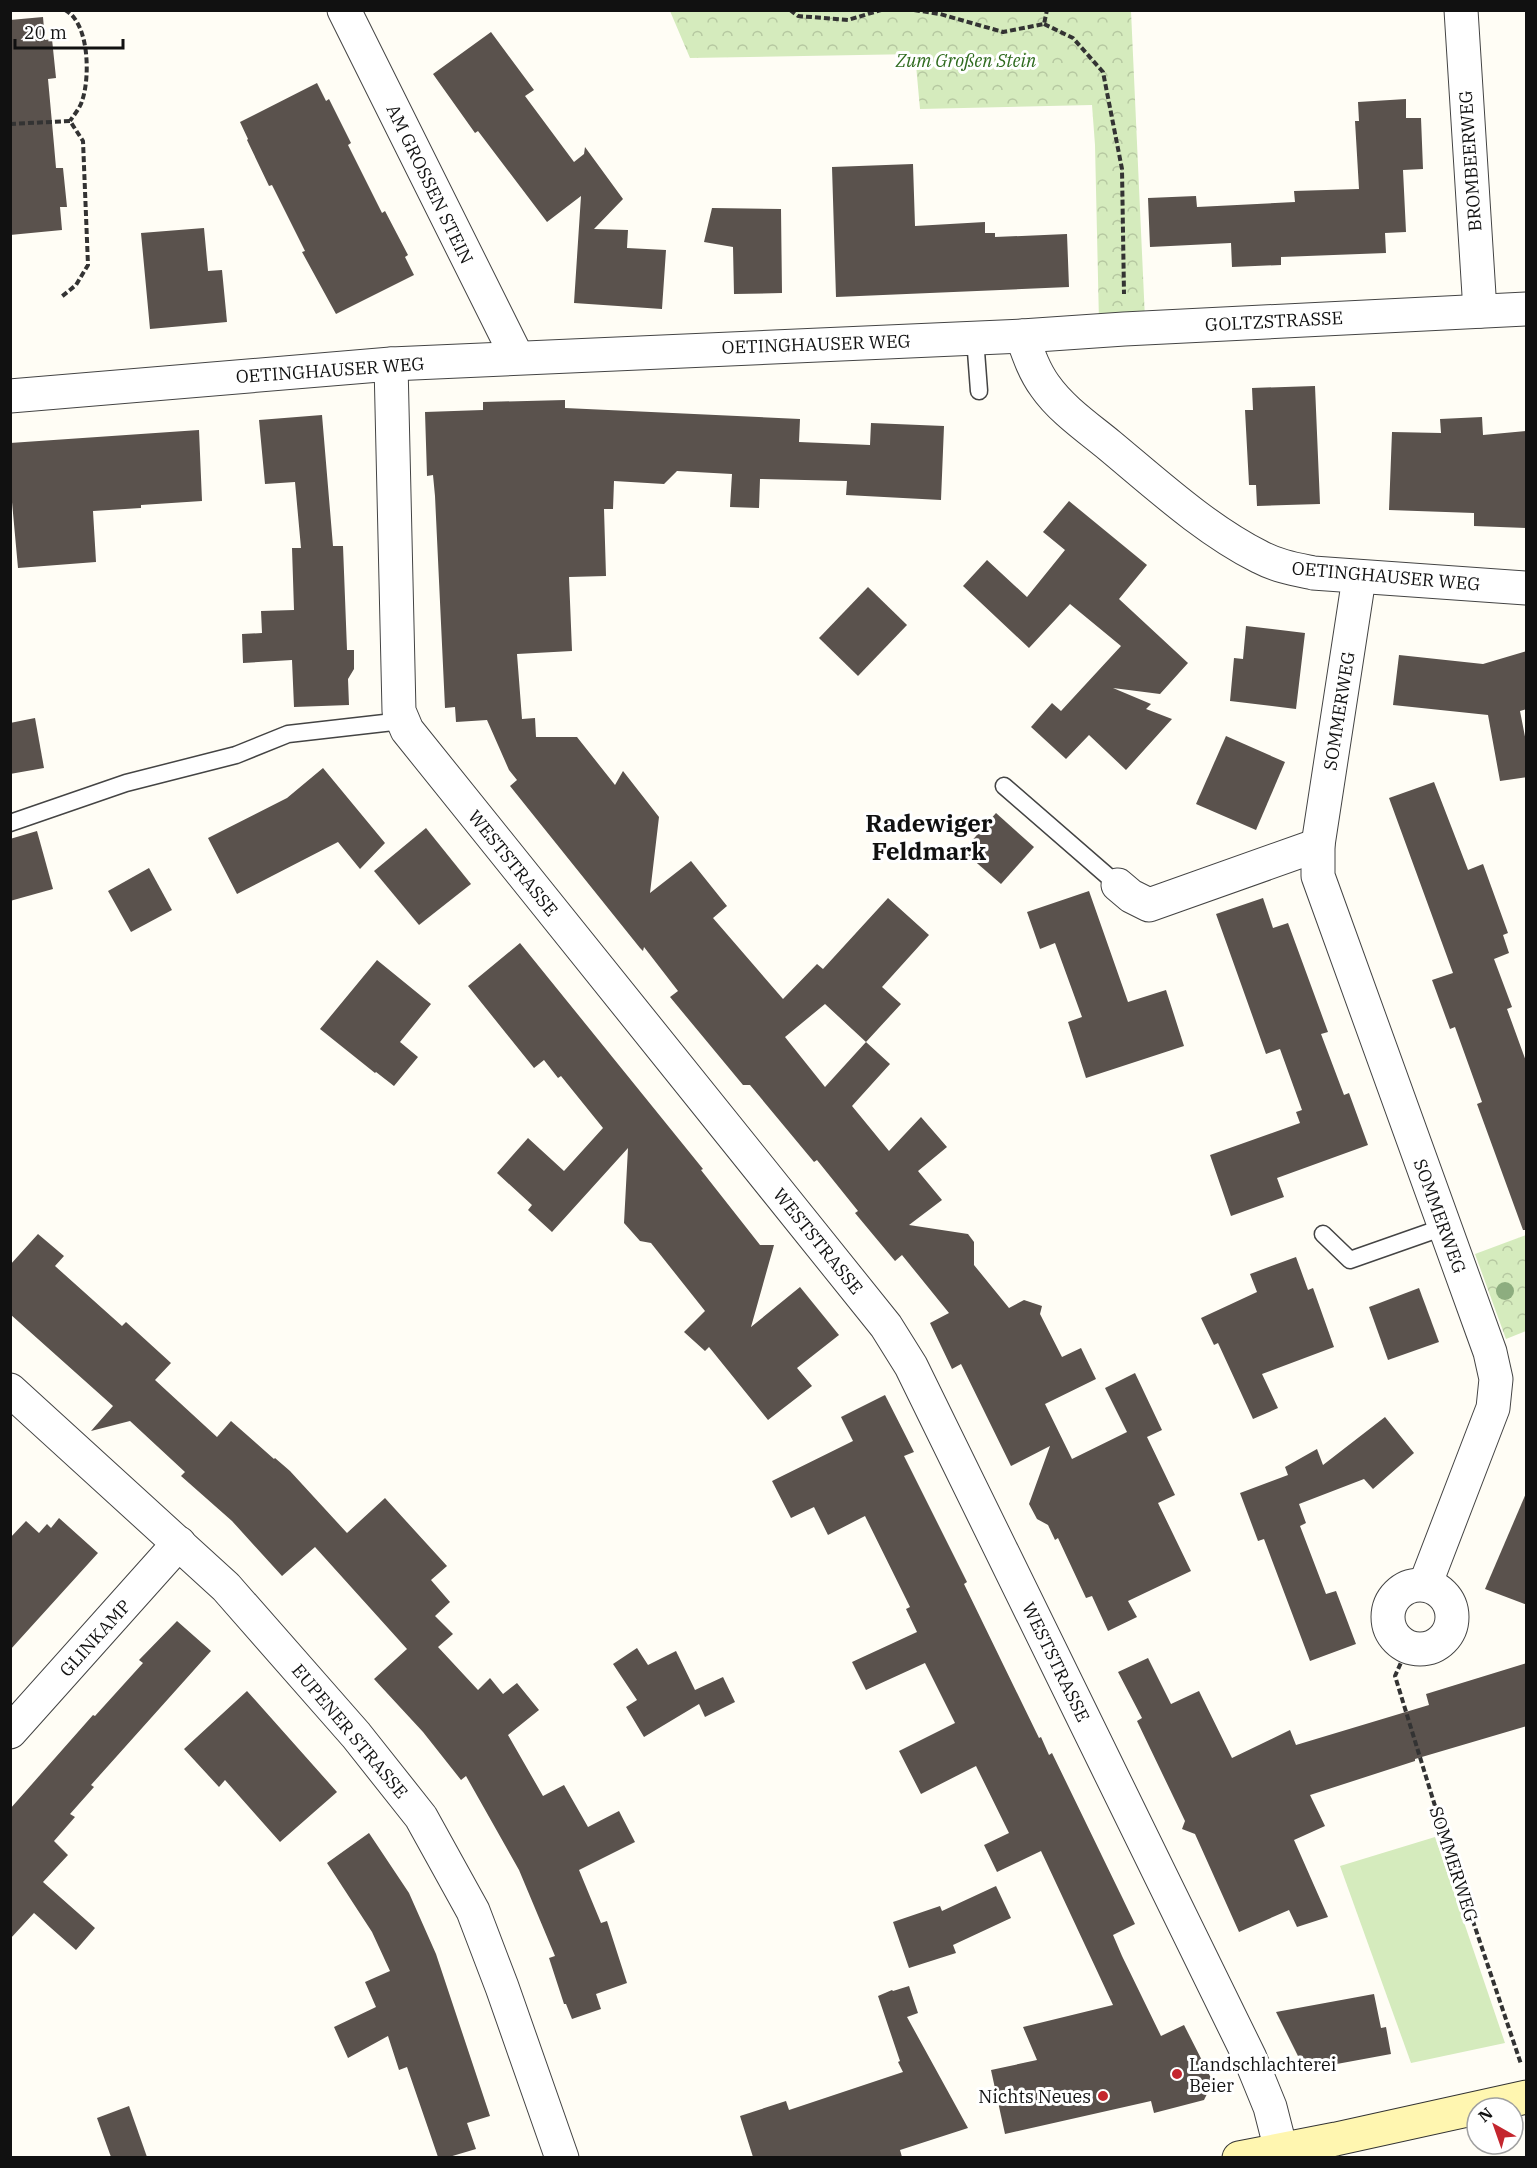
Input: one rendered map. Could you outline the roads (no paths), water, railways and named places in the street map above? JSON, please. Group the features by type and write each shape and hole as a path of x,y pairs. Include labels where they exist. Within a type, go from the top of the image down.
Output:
{"main road":[{"path":"1239,2157 1281,2150 1525,2084"}],"street":[{"name":"AM GROSSEN STEIN","path":"344,10 517,357"},
{"name":"BROMBEERWEG","path":"1461,10 1480,311"},
{"name":"GOLTZSTRASSE","path":"1022,336 1527,309"},
{"name":"OETINGHAUSER WEG","path":"10,396 391,364 1022,336 1034,368 1045,387 1063,406 1155,483 1224,536 1260,557 1282,567 1313,573 1527,588"},
{"name":"WESTSTRASSE","path":"391,364 399,711 402,722 406,730 886,1326 911,1366 1250,2058 1270,2107 1281,2150"},
{"name":"SOMMERWEG","path":"1359,578 1318,845 1318,876 1490,1352 1496,1379 1493,1408 1425,1585"},
{"path":"1119,885 1131,896 1149,905 1318,845"},
{"name":"EUPENER STRASSE","path":"10,1390 179,1543 233,1596 356,1735 421,1817 472,1911 502,1987 562,2157"},
{"name":"GLINKAMP","path":"10,1732 179,1543"},
{"path":"1425,1585 1435,1588 1450,1604 1451,1625 1447,1635 1430,1648 1408,1647 1393,1634 1388,1614 1391,1604 1405,1588 1425,1585"}],"lane":[{"path":"975,338 979,391"},
{"path":"10,823 126,783 236,755 288,734 402,722"},
{"path":"1004,786 1119,885"},
{"path":"1323,1234 1350,1260 1444,1227"}],"place":[{"name":"Landschlachterei Beier","path":"1177,2074"},
{"name":"Nichts Neues","path":"1103,2096"}],"district":[{"name":"Radewiger Feldmark","path":"929,837"}],"park label":[{"name":"Zum Großen Stein","path":"966,60"}]}
